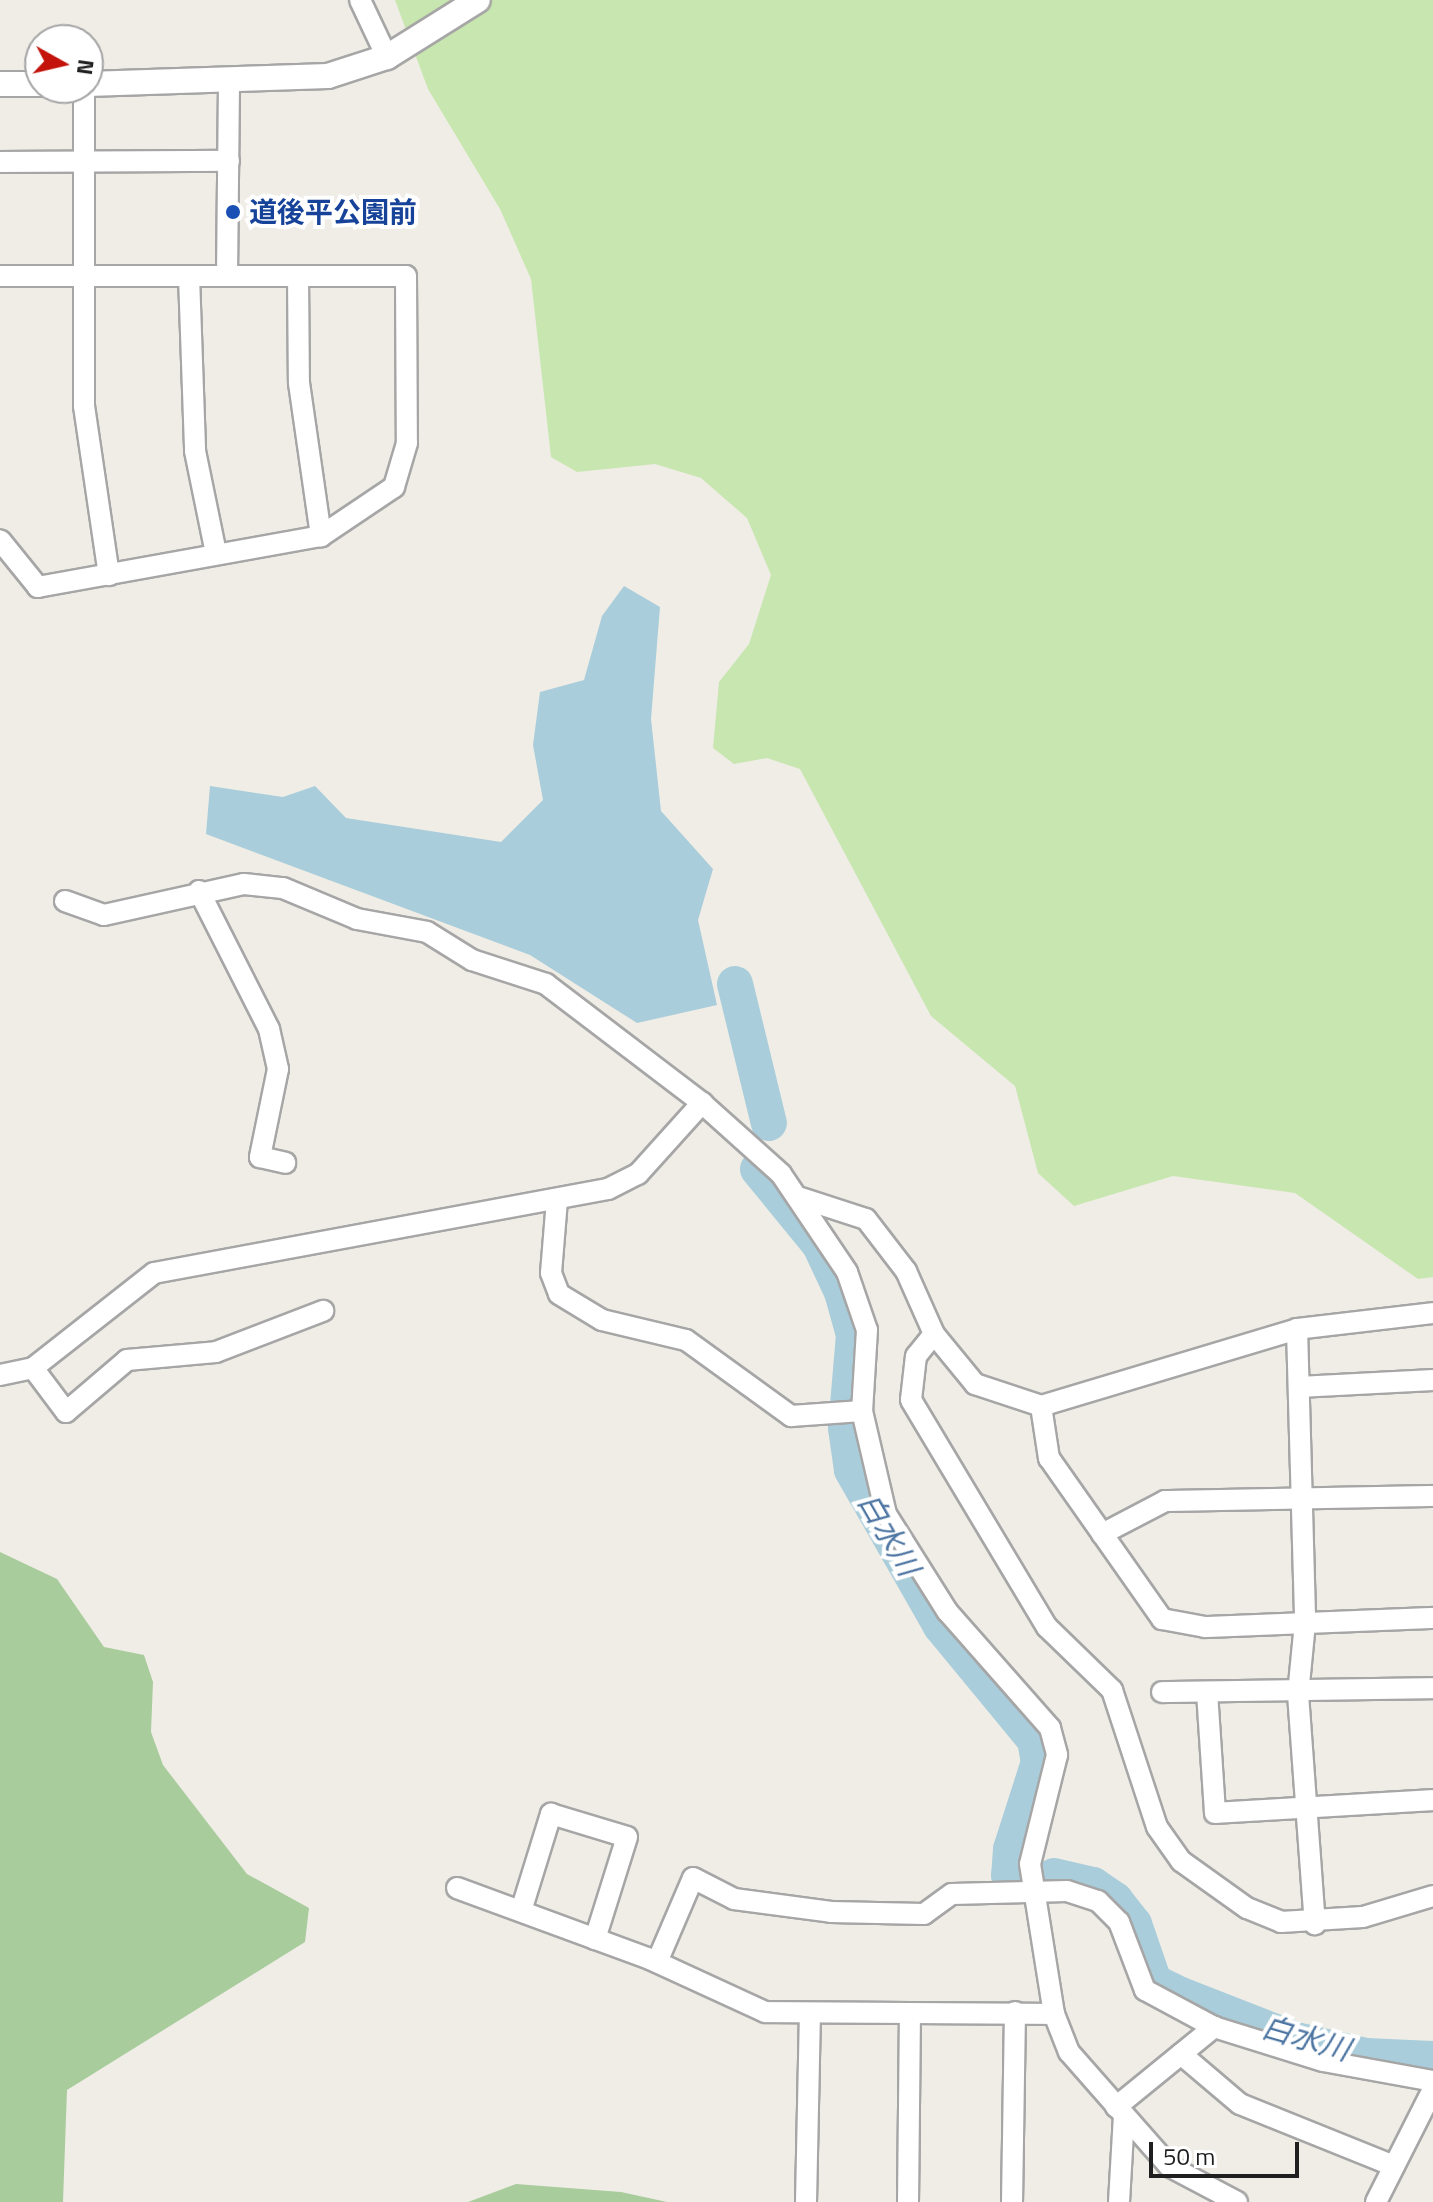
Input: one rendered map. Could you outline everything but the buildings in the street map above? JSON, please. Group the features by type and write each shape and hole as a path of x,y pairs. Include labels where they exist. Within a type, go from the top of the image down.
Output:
{"street":[{"path":"360,0 387,57"},
{"path":"104,86 229,83 328,76 387,57 478,0"},
{"path":"227,275 229,83"},
{"path":"0,84 24,84"},
{"path":"86,104 84,406 109,575"},
{"path":"0,162 229,161"},
{"path":"0,276 406,276 405,468 377,504 321,536 38,587 0,540"},
{"path":"189,276 195,451 216,553"},
{"path":"298,276 299,383 321,536"},
{"path":"65,901 104,915 199,891 283,888 357,919 427,932 472,960 546,984 702,1103 801,1198 847,1272 867,1330 862,1411 886,1514 947,1611 1050,1728 1057,1755 1037,1818 1034,1889 1054,2014 1069,2052 1169,2166 1237,2202"},
{"path":"199,891 269,1029 278,1069 260,1157 285,1163"},
{"path":"0,1375 33,1368 154,1273 557,1200 638,1174 702,1103"},
{"path":"801,1198 866,1219 906,1271 934,1334 975,1384 1041,1406 1297,1329 1433,1313"},
{"path":"557,1200 551,1273 559,1294 602,1320 686,1340 791,1416 862,1411"},
{"path":"33,1368 66,1412 127,1360 216,1352 323,1311"},
{"path":"1297,1329 1305,1623 1298,1694 1304,1810 1315,1924"},
{"path":"934,1334 916,1356 911,1400 1047,1627 1112,1690 1157,1827 1181,1861 1247,1908 1281,1922 1315,1924 1433,1896"},
{"path":"1299,1387 1433,1380"},
{"path":"1041,1406 1049,1458 1162,1619 1205,1627 1433,1618"},
{"path":"1102,1534 1165,1501 1433,1496"},
{"path":"1162,1692 1298,1694 1433,1688"},
{"path":"1207,1692 1215,1813 1433,1800"},
{"path":"521,1911 551,1814 627,1837 595,1939"},
{"path":"657,1962 693,1878 734,1899 831,1912 924,1914 952,1894 1034,1889 1098,1901 1119,1922 1145,1990 1214,2027 1323,2061 1433,2081"},
{"path":"457,1888 657,1962 736,2004 810,2014 1054,2014"},
{"path":"1012,2202 1015,2012"},
{"path":"908,2202 910,2013"},
{"path":"806,2202 810,2014"},
{"path":"1119,2202 1120,2112 1214,2027"},
{"path":"1181,2054 1240,2104 1394,2166"},
{"path":"1376,2202 1433,2089"}],"green space":[{"path":"395,0 1433,0 1433,1277 1418,1279 1295,1193 1173,1176 1074,1206 1038,1173 1015,1086 931,1016 800,769 767,758 734,764 713,748 719,682 749,644 771,575 747,518 701,478 655,464 577,472 551,457 531,279 500,209 428,89"},
{"path":"0,1552 57,1579 104,1647 144,1655 153,1682 151,1732 163,1765 247,1874 309,1908 305,1942 67,2090 63,2202 0,2202"},
{"path":"516,2184 621,2192 667,2202 468,2202"}],"water":[{"path":"624,586 660,607 651,719 661,811 713,869 698,920 717,1005 637,1023 530,955 206,834 210,786 283,797 315,786 346,818 501,842 543,800 533,745 540,692 584,680 602,616"}],"waterway":[{"name":"白水川","path":"735,984 769,1123"},
{"name":"白水川","path":"758,1169 820,1245 842,1292 854,1335 846,1428 852,1470 941,1626 1035,1740 1039,1762 1011,1849 1009,1875 1019,1875"},
{"name":"白水川","path":"1054,1876 1093,1885 1115,1900 1134,1924 1154,1982 1296,2040 1366,2056 1433,2059"}],"place":[{"name":"道後平公園前","path":"233,212"}]}
